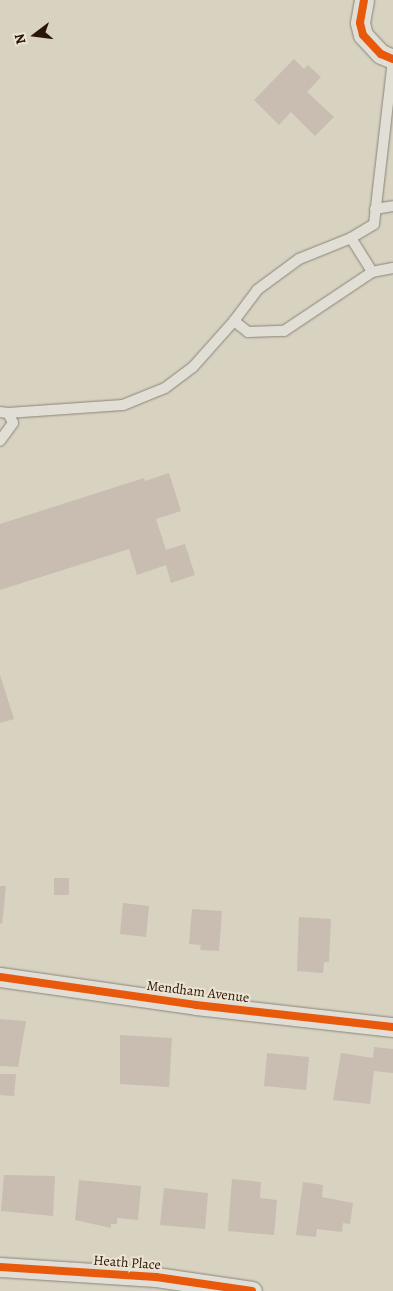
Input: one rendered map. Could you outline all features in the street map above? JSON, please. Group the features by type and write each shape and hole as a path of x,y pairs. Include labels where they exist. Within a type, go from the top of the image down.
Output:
{"street":[{"path":"364,0 360,23 363,35 381,54 393,60"},
{"name":"Mendham Avenue","path":"0,977 196,1005 393,1027"},
{"name":"Heath Place","path":"0,1268 156,1277 252,1291"}],"lane":[{"path":"4,412 123,405 164,388 193,367 234,321 257,290 299,259 351,238 374,224 388,138 393,60"},
{"path":"375,209 393,206"},
{"path":"351,238 372,272"},
{"path":"234,321 248,332 284,330 372,272 393,268"},
{"path":"0,441 13,423 4,412"}],"building":[{"path":"294,59 304,69 308,65 321,77 307,92 334,117 315,136 291,112 279,125 254,100"},
{"path":"169,473 181,511 156,519 166,550 185,544 195,575 171,583 166,565 137,575 129,549 0,590 0,524 144,478 145,481"},
{"path":"0,675 14,719 0,723"},
{"path":"54,878 69,878 69,895 54,895"},
{"path":"0,886 6,886 2,924 0,923"},
{"path":"123,903 149,906 146,937 120,934"},
{"path":"192,909 222,911 219,951 200,950 201,945 189,944"},
{"path":"299,917 331,919 329,962 324,962 323,973 297,971"},
{"path":"0,1019 26,1021 18,1067 0,1066"},
{"path":"120,1035 172,1038 169,1087 120,1084"},
{"path":"374,1047 393,1049 393,1073 374,1071 370,1104 333,1100 341,1053 373,1058"},
{"path":"267,1053 309,1057 306,1090 264,1086"},
{"path":"0,1074 16,1074 14,1096 0,1095"},
{"path":"4,1175 55,1176 53,1216 1,1211"},
{"path":"232,1179 261,1182 260,1198 277,1200 274,1235 228,1231"},
{"path":"79,1180 141,1186 138,1220 117,1218 117,1224 111,1224 111,1228 75,1220"},
{"path":"303,1182 323,1185 322,1197 353,1203 350,1224 343,1223 342,1232 317,1229 316,1237 296,1235"},
{"path":"164,1188 208,1193 205,1229 160,1225"}],"cycle path":[{"path":"364,0 360,23 363,35 381,54 393,59"},
{"path":"0,977 196,1005 393,1027"},
{"path":"0,1267 156,1277 252,1291"}]}
